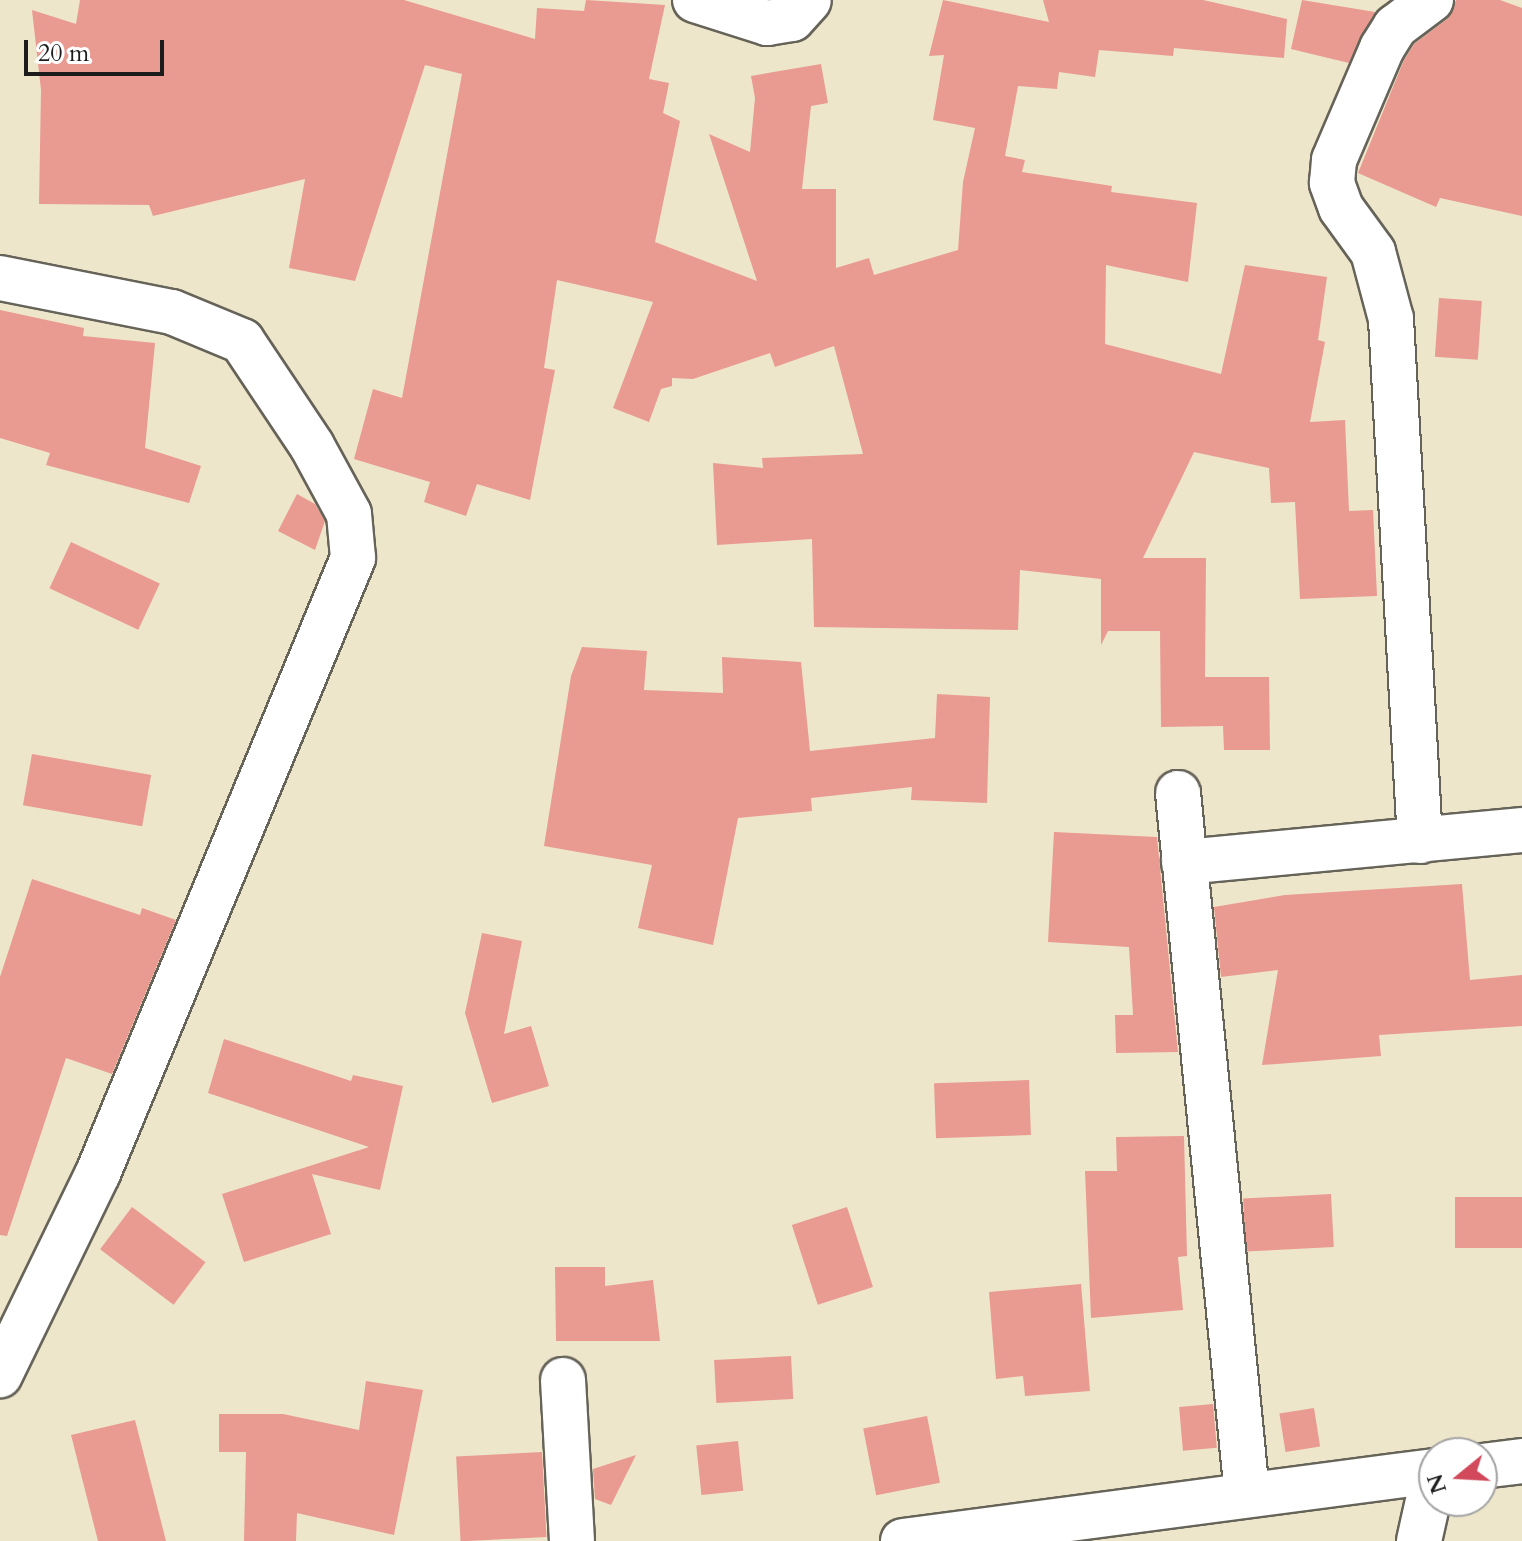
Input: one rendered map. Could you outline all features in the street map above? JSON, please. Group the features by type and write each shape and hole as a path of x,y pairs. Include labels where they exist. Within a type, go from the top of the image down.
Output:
{"street":[{"path":"695,0 767,23 792,19 809,0"},
{"path":"1420,841 1391,319 1386,285 1373,252 1341,208 1332,183 1334,160 1382,48 1395,27 1431,0"},
{"path":"0,278 172,312 242,341 312,446 349,514 353,558 98,1173 0,1375"},
{"path":"1178,793 1247,1494"},
{"path":"1184,862 1522,830"},
{"path":"563,1380 572,1541"},
{"path":"1498,1464 1522,1461"},
{"path":"903,1541 1418,1474"},
{"path":"1419,1541 1424,1517"}],"building":[{"path":"80,0 404,0 535,39 537,8 584,11 586,0 665,5 649,79 669,83 663,113 680,121 655,242 757,281 709,134 750,152 755,98 751,76 821,64 828,103 811,106 802,189 836,189 836,268 869,258 874,275 958,250 963,182 975,128 933,120 944,55 929,56 943,0 1049,22 1043,0 1203,0 1287,19 1284,58 1174,48 1173,56 1099,50 1095,77 1059,72 1057,89 1018,86 1005,156 1025,160 1022,172 1112,186 1111,192 1197,203 1188,282 1106,265 1105,344 1221,374 1245,265 1327,277 1318,340 1325,342 1310,422 1345,420 1349,511 1373,510 1377,596 1300,599 1295,502 1271,503 1269,468 1194,452 1143,558 1206,558 1205,677 1269,677 1270,750 1224,750 1223,726 1161,727 1160,631 1108,631 1101,645 1101,579 1020,570 1018,630 814,627 812,539 717,545 713,463 763,468 762,458 863,454 834,346 775,367 770,353 693,379 672,378 672,386 661,389 649,422 613,408 653,302 557,280 544,368 555,370 530,500 477,484 466,516 424,502 430,482 354,459 373,389 402,398 462,74 425,65 355,281 289,268 305,179 153,216 149,205 39,204 41,90 32,10 76,24"},
{"path":"1302,0 1375,12 1349,63 1291,49"},
{"path":"1456,0 1500,0 1522,8 1522,216 1440,198 1436,207 1358,173 1404,60 1414,44 1447,19"},
{"path":"1439,298 1482,301 1478,360 1435,357"},
{"path":"0,310 84,328 83,336 155,343 145,448 201,466 189,503 46,465 50,453 0,438"},
{"path":"297,494 315,504 325,521 315,550 278,531"},
{"path":"71,542 160,583 138,630 49,588"},
{"path":"582,647 647,651 644,690 723,693 722,657 801,662 810,751 935,738 937,694 990,697 987,803 911,800 912,787 811,798 812,811 738,818 713,945 638,928 652,865 544,846 571,676"},
{"path":"32,754 151,775 142,826 23,805"},
{"path":"1054,832 1157,837 1178,1052 1116,1053 1115,1015 1133,1015 1129,947 1048,942"},
{"path":"32,879 140,915 142,908 176,920 112,1074 66,1058 7,1236 0,1235 0,977"},
{"path":"1462,884 1470,980 1522,975 1522,1026 1379,1035 1381,1056 1262,1065 1278,970 1221,977 1214,907 1285,895"},
{"path":"482,933 522,941 504,1034 531,1026 549,1086 492,1103 465,1013"},
{"path":"224,1039 351,1081 353,1075 403,1086 380,1190 312,1174 331,1234 244,1262 222,1194 369,1147 208,1093"},
{"path":"1029,1080 1031,1135 936,1138 934,1083"},
{"path":"1184,1136 1187,1256 1178,1257 1183,1310 1091,1318 1085,1171 1117,1171 1116,1137"},
{"path":"1331,1194 1334,1247 1246,1252 1243,1199"},
{"path":"1455,1197 1522,1197 1522,1248 1455,1248"},
{"path":"132,1207 205,1262 174,1305 100,1249"},
{"path":"847,1207 873,1287 818,1305 792,1225"},
{"path":"555,1267 605,1267 605,1286 653,1280 660,1341 556,1341"},
{"path":"1081,1284 1090,1391 1025,1396 1023,1376 996,1379 989,1292"},
{"path":"791,1356 793,1399 716,1403 714,1360"},
{"path":"366,1381 423,1390 394,1535 297,1513 296,1541 244,1541 246,1452 219,1452 219,1414 283,1414 359,1430"},
{"path":"1213,1404 1217,1448 1183,1451 1179,1407"},
{"path":"1314,1408 1320,1447 1286,1452 1279,1413"},
{"path":"927,1416 940,1483 876,1495 863,1428"},
{"path":"135,1420 166,1541 98,1541 71,1435"},
{"path":"738,1441 743,1491 701,1495 696,1445"},
{"path":"542,1452 546,1537 461,1541 456,1457"},
{"path":"636,1455 611,1505 595,1499 593,1469"}]}
